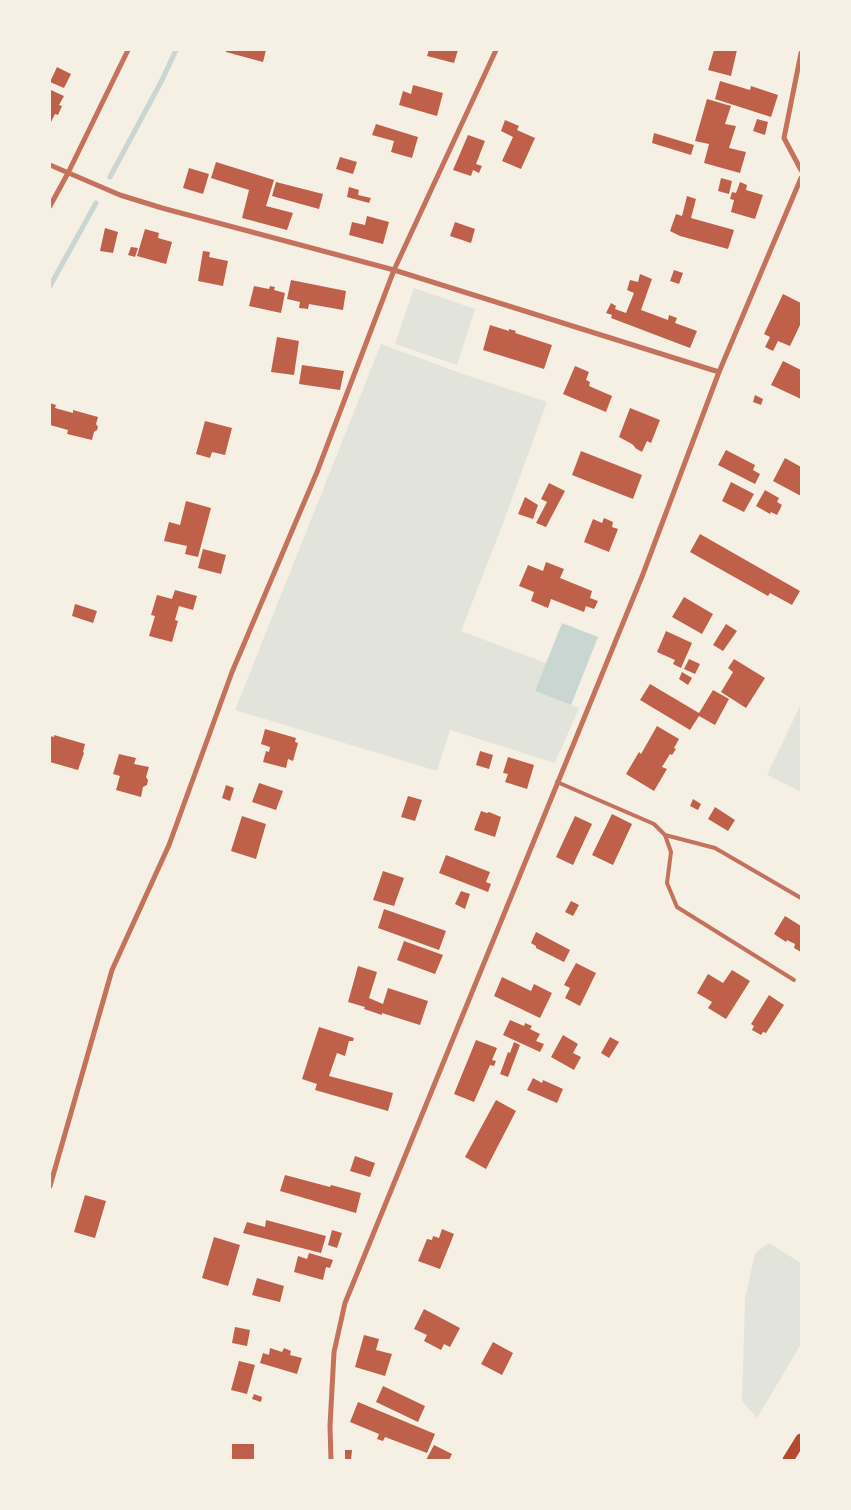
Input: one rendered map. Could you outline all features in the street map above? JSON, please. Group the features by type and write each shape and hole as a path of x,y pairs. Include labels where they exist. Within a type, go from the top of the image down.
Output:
{"main road":[{"path":"788,1460 801,1439"}],"street":[{"path":"50,206 128,50"},
{"path":"50,1186 112,970 169,845 232,672 317,472 394,270 496,50"},
{"path":"801,53 784,138 801,170"},
{"path":"50,165 120,195 162,208 394,270 720,372"},
{"path":"331,1460 330,1426 334,1352 345,1303 643,574 720,372 801,178"}],"lane":[{"path":"558,782 654,824 665,835 671,852 667,883 677,907 794,980"},
{"path":"665,835 715,848 801,898"}],"shaded area":[{"path":"414,288 475,309 457,365 395,344"},
{"path":"381,344 547,402 504,521 461,631 546,663 535,691 579,708 555,763 450,730 437,771 235,710"},
{"path":"562,623 598,637 571,705 535,691"},
{"path":"801,704 801,792 767,775"},
{"path":"769,1243 801,1263 801,1344 757,1418 742,1401 745,1300 755,1253"}],"building":[{"path":"226,50 266,50 263,62 226,52"},
{"path":"429,50 458,50 454,63 427,56"},
{"path":"714,50 737,50 731,76 708,70"},
{"path":"57,67 71,74 64,88 50,82"},
{"path":"720,81 750,90 751,86 778,95 771,117 715,99"},
{"path":"413,85 443,93 437,116 399,105 403,91 411,94"},
{"path":"51,90 64,96 59,105 62,106 58,115 55,114 50,124"},
{"path":"707,99 731,106 725,124 736,126 729,148 746,152 740,173 704,163 709,144 695,141"},
{"path":"757,119 768,122 765,135 753,131"},
{"path":"505,120 519,126 517,130 535,138 521,169 502,161 513,137 501,131"},
{"path":"376,124 418,137 412,158 391,152 394,141 372,135"},
{"path":"654,133 694,145 691,155 652,143"},
{"path":"468,135 485,141 476,164 482,166 479,173 473,170 471,176 453,170"},
{"path":"340,157 357,162 353,174 336,169"},
{"path":"216,162 274,180 266,206 293,213 287,230 242,218 249,190 211,178"},
{"path":"189,168 209,174 203,194 183,188"},
{"path":"721,178 732,181 729,194 718,191"},
{"path":"276,182 323,194 319,209 272,196"},
{"path":"740,182 747,185 746,190 763,195 755,219 731,212 734,200 730,199 732,192 736,193"},
{"path":"349,187 359,190 358,195 371,198 369,203 347,197"},
{"path":"687,196 696,199 691,218 734,230 728,249 680,236 670,231 676,214 682,216"},
{"path":"367,216 389,222 383,244 349,235 352,222 365,225"},
{"path":"455,222 475,229 471,243 450,236"},
{"path":"105,228 118,232 113,253 100,251"},
{"path":"145,229 159,233 158,238 172,242 166,264 137,256"},
{"path":"131,247 138,248 135,257 128,255"},
{"path":"203,251 210,252 209,257 228,261 223,286 198,281"},
{"path":"674,270 683,273 679,284 670,281"},
{"path":"640,274 652,279 641,310 668,320 669,315 677,318 675,323 697,331 690,348 611,318 612,315 606,313 611,303 616,306 615,309 626,313 634,293 627,290 630,280 638,282"},
{"path":"291,280 346,291 343,310 309,304 308,309 299,308 300,302 287,299"},
{"path":"254,286 269,289 270,286 275,287 274,290 285,293 281,313 249,306"},
{"path":"783,294 801,303 801,323 790,346 778,341 773,351 765,347 770,337 764,334"},
{"path":"490,325 509,331 509,329 516,331 515,333 552,345 544,369 483,350"},
{"path":"277,337 299,341 294,375 271,372"},
{"path":"783,361 801,370 801,399 771,385"},
{"path":"302,365 344,371 340,390 299,384"},
{"path":"575,366 589,372 586,380 590,382 589,386 612,396 606,412 563,394"},
{"path":"755,395 763,399 761,405 753,402"},
{"path":"50,403 56,405 55,408 73,413 73,410 98,417 96,424 98,427 94,432 92,440 67,434 68,430 50,425"},
{"path":"630,408 660,420 651,443 647,441 642,452 619,437"},
{"path":"205,421 232,428 225,455 212,452 210,458 196,454"},
{"path":"726,450 755,465 753,470 760,474 755,484 718,465"},
{"path":"581,451 642,475 633,499 572,475"},
{"path":"785,458 801,467 801,496 773,481"},
{"path":"731,482 754,494 744,512 722,501"},
{"path":"549,483 565,491 546,527 536,523 547,502 541,499"},
{"path":"765,490 779,498 777,502 782,505 777,515 771,512 770,514 756,506"},
{"path":"525,497 538,505 533,519 518,514"},
{"path":"186,501 211,508 198,557 185,554 187,546 164,541 169,522 180,525"},
{"path":"604,518 613,522 612,527 618,529 609,552 584,542 593,519 602,523"},
{"path":"700,534 800,591 792,605 770,593 768,596 690,552"},
{"path":"203,549 226,555 221,574 198,568"},
{"path":"546,562 564,569 560,578 592,591 590,598 598,601 594,609 586,606 584,612 551,599 548,608 531,601 534,592 519,586 528,565 543,571"},
{"path":"175,590 197,596 193,610 179,606 175,620 178,621 172,642 149,636 155,616 151,615 157,595 172,599"},
{"path":"684,597 713,614 702,634 672,617"},
{"path":"75,604 97,611 93,623 72,616"},
{"path":"726,624 737,631 723,651 713,645"},
{"path":"666,631 692,643 681,668 673,664 675,660 657,652"},
{"path":"689,659 700,664 695,674 684,669"},
{"path":"734,659 765,678 746,708 721,692 733,672 728,668"},
{"path":"682,672 692,678 688,685 679,679"},
{"path":"650,684 699,713 713,690 729,699 715,725 699,716 690,730 640,700"},
{"path":"657,726 679,739 674,748 676,749 672,755 670,754 662,767 667,769 654,791 626,774 639,752 641,754"},
{"path":"265,729 296,738 295,742 298,743 293,761 288,759 286,768 263,762 266,751 269,752 270,747 261,744"},
{"path":"54,735 85,744 78,770 50,762 50,736 54,737"},
{"path":"480,751 493,755 489,769 476,765"},
{"path":"119,754 136,758 134,764 149,767 146,777 148,780 147,785 143,787 141,797 116,790 120,776 113,774"},
{"path":"508,757 534,765 527,789 505,782 508,774 503,773"},
{"path":"259,783 283,791 276,810 252,802"},
{"path":"226,785 234,788 230,801 222,798"},
{"path":"408,796 422,800 415,821 401,817"},
{"path":"693,799 701,804 698,810 690,806"},
{"path":"715,807 735,820 728,831 708,819"},
{"path":"481,811 501,817 495,837 474,830"},
{"path":"612,814 632,824 613,865 592,855"},
{"path":"242,816 266,824 256,859 231,851"},
{"path":"575,816 592,824 573,865 556,857"},
{"path":"446,855 490,872 486,882 491,884 488,892 439,873"},
{"path":"383,871 404,878 394,906 373,900"},
{"path":"461,891 470,894 465,909 455,904"},
{"path":"571,901 579,905 573,916 565,912"},
{"path":"384,909 446,931 439,950 378,928"},
{"path":"785,916 801,926 801,952 794,948 795,944 787,940 786,942 774,934"},
{"path":"536,932 570,950 564,962 536,948 531,943"},
{"path":"404,941 443,955 435,974 397,960"},
{"path":"576,963 596,973 580,1006 565,998 570,988 564,985"},
{"path":"358,966 377,972 369,998 383,1004 388,988 428,1001 420,1025 382,1013 382,1015 348,1002"},
{"path":"732,970 750,981 726,1019 708,1008 712,1002 697,993 708,974 723,983"},
{"path":"502,977 531,991 534,984 552,993 540,1018 494,996"},
{"path":"769,995 784,1005 766,1033 763,1032 761,1035 752,1030 754,1026 751,1024"},
{"path":"510,1020 524,1026 525,1023 532,1026 530,1029 540,1034 536,1041 544,1044 540,1052 503,1035"},
{"path":"319,1027 354,1038 353,1041 349,1041 345,1056 337,1053 329,1076 393,1093 388,1111 315,1090 317,1084 302,1079"},
{"path":"563,1035 578,1044 573,1053 581,1057 574,1070 551,1057"},
{"path":"610,1037 619,1042 609,1058 601,1053"},
{"path":"476,1040 497,1048 492,1060 496,1061 494,1066 490,1065 474,1102 454,1094"},
{"path":"514,1042 520,1045 508,1077 500,1074"},
{"path":"533,1078 542,1083 543,1080 563,1089 557,1103 527,1090"},
{"path":"496,1100 516,1111 486,1169 465,1157"},
{"path":"355,1156 375,1163 370,1177 350,1171"},
{"path":"285,1175 361,1193 356,1213 280,1191"},
{"path":"85,1195 106,1201 95,1238 74,1232"},
{"path":"266,1220 326,1236 321,1253 243,1233 247,1222 265,1227"},
{"path":"442,1229 454,1234 440,1269 418,1261 427,1239 432,1240 433,1236 439,1238"},
{"path":"332,1230 342,1233 337,1248 328,1245"},
{"path":"214,1237 240,1245 228,1286 202,1278"},
{"path":"309,1253 333,1260 330,1268 326,1267 323,1280 294,1272 298,1256 307,1259"},
{"path":"257,1278 284,1286 280,1302 252,1295"},
{"path":"424,1309 460,1328 450,1347 444,1344 441,1350 424,1341 427,1335 414,1329"},
{"path":"235,1327 250,1330 247,1346 232,1343"},
{"path":"364,1335 379,1339 376,1350 392,1354 385,1376 355,1367"},
{"path":"493,1342 513,1353 502,1375 481,1364"},
{"path":"270,1348 282,1352 284,1348 291,1351 290,1355 302,1358 297,1374 260,1363 263,1353 269,1355"},
{"path":"239,1361 255,1365 247,1394 231,1390"},
{"path":"383,1386 425,1406 418,1422 376,1402"},
{"path":"254,1394 262,1397 261,1402 252,1399"},
{"path":"358,1402 435,1434 427,1453 385,1437 383,1441 377,1439 379,1434 350,1422"},
{"path":"232,1444 254,1444 254,1460 232,1460"},
{"path":"434,1445 452,1454 449,1460 426,1460"},
{"path":"345,1450 352,1450 351,1460 345,1460"}],"waterway":[{"path":"110,177 176,50"},
{"path":"50,286 96,203"}]}
